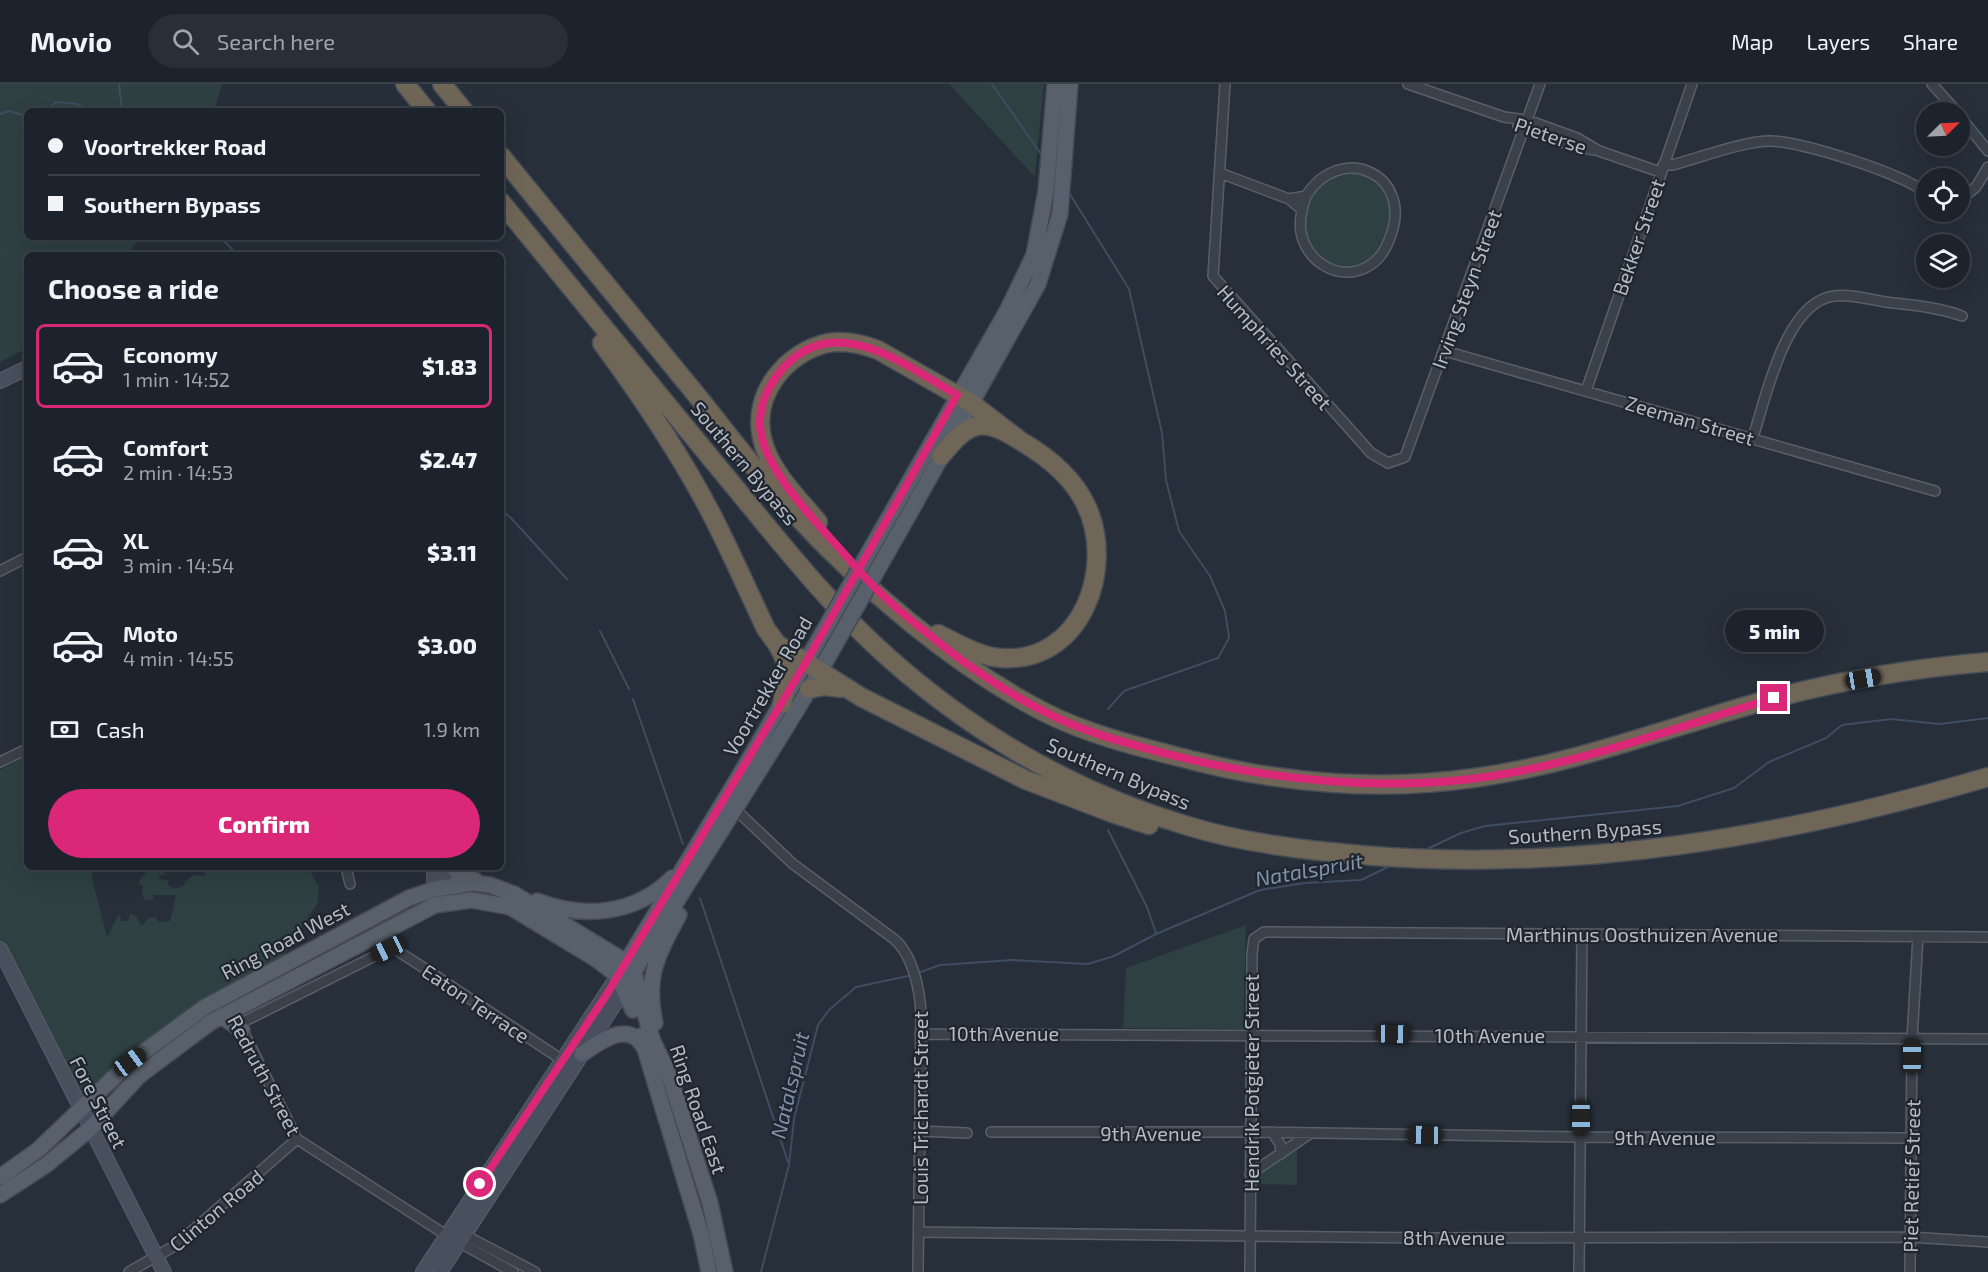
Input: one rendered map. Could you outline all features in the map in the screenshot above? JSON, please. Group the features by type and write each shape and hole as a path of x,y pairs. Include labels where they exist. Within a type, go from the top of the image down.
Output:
{"highway":[{"path":"405,84 425,108"},
{"path":"442,84 462,108"},
{"name":"Southern Bypass","path":"504,160 791,510 876,592 963,663 1048,714 1098,734 1233,771 1285,778 1375,784 1473,778 1579,757 1774,698 1831,685 1915,670 1988,662"},
{"name":"Southern Bypass","path":"504,206 795,559 888,658 977,727 1020,755 1078,784 1138,809 1225,836 1324,852 1417,860 1483,861 1607,855 1728,838 1878,807 1988,777"},
{"path":"504,207 657,420 715,520 766,629 787,662 788,672 782,704"},
{"path":"876,592 792,491 766,452 760,424 761,407 777,375 800,354 829,343 862,344 878,350 964,399 1069,478 1094,523 1099,545 1096,577 1082,614 1073,628 1049,649 1033,656 999,658 981,653 914,624"},
{"path":"941,456 960,433 981,424 998,428 1018,439"},
{"path":"777,644 849,690 1026,780 1145,824 1225,836"},
{"path":"809,690 830,686 849,690"}],"main road":[{"name":"Voortrekker Road","path":"622,982 681,872 782,704 812,668 832,650 941,456 964,399 1034,255 1046,191 1055,84"},
{"name":"Voortrekker Road","path":"630,967 686,895 809,690 818,641 900,498 964,399 1022,318 1038,284 1060,214 1070,84"},
{"path":"455,870 460,876 490,885"},
{"path":"514,894 570,912 597,913 643,900 681,872"},
{"name":"Ring Road West","path":"0,1195 46,1166 90,1129 140,1075 225,1008 409,898 441,887 462,883 490,885 514,894 630,967"},
{"path":"669,1075 651,1005 652,975 660,950 686,895"},
{"name":"Ring Road West","path":"0,1177 23,1163 81,1111 130,1062 205,1007 225,1008 442,904 492,902 510,907 596,959 622,982"},
{"name":"Ring Road East","path":"630,967 652,1039 669,1075 710,1203 725,1272"},
{"name":"Ring Road East","path":"622,982 648,1054 701,1234 709,1272"},
{"path":"225,1008 241,1027"},
{"path":"572,1060 608,1037 627,1034 642,1043 648,1054"}],"street":[{"name":"Humphries Street","path":"1225,84 1212,269 1214,279 1371,453"},
{"name":"Pieterse","path":"1408,84 1525,125 1577,138 1599,151 1661,168"},
{"name":"Irving Steyn Street","path":"1371,453 1388,463 1405,457 1540,84"},
{"name":"Bekker Street","path":"1586,391 1661,168 1692,84"},
{"path":"1932,84 1948,102"},
{"path":"1970,127 1988,151"},
{"path":"1661,168 1770,141 1805,147 1916,185"},
{"path":"1970,191 1988,167"},
{"path":"1341,168 1365,171 1386,183 1397,205 1392,232 1382,254 1364,269 1340,272 1323,267 1305,247 1301,233 1302,210 1306,196 1313,185 1328,173 1341,168"},
{"path":"1220,173 1289,199 1302,210"},
{"path":"1289,199 1306,196"},
{"path":"1753,437 1785,342 1798,319 1811,305 1833,296 1856,297 1962,316"},
{"name":"Zeeman Street","path":"1445,351 1753,437 1935,491"},
{"path":"0,381 24,369"},
{"path":"0,571 24,559"},
{"path":"0,762 24,750"},
{"name":"Louis Trichardt Street","path":"735,812 824,890 894,939 907,955 919,996 918,1272"},
{"path":"347,870 350,884"},
{"path":"435,870 441,887 442,904"},
{"path":"441,887 446,870"},
{"name":"Hendrik Potgieter Street","path":"1250,1272 1252,954 1254,939 1264,932 1296,932"},
{"name":"Marthinus Oosthuizen Avenue","path":"1296,932 1988,937"},
{"path":"1579,1272 1582,934"},
{"name":"Piet Retief Street","path":"1910,1272 1912,1039 1918,937"},
{"name":"Eaton Terrace","path":"241,1027 388,949 396,950 572,1060"},
{"name":"Fore Street","path":"1,951 164,1272"},
{"name":"Voortrekker Road","path":"423,1272 455,1235 622,982"},
{"name":"Voortrekker Road","path":"572,1060 622,982"},
{"name":"Redruth Street","path":"241,1027 297,1139 433,1225 535,1272"},
{"name":"10th Avenue","path":"920,1034 1988,1039"},
{"path":"919,1131 967,1133"},
{"name":"9th Avenue","path":"991,1132 1272,1132 1580,1137 1912,1138"},
{"path":"1272,1132 1280,1144 1281,1154"},
{"path":"1250,1174 1311,1133"},
{"name":"Clinton Road","path":"129,1272 157,1258 176,1245 297,1139"},
{"name":"8th Avenue","path":"919,1232 1250,1236 1910,1238 1988,1242"},
{"path":"455,1235 513,1272"},
{"name":"Voortrekker Road","path":"440,1272 455,1235"}],"shaded area":[{"path":"0,84 222,84 215,108 24,108 24,240 138,240 129,252 24,252 24,350 0,362"},
{"path":"949,84 1044,84 1035,176 1034,176"},
{"path":"1353,172 1375,180 1383,187 1390,202 1391,220 1382,247 1375,257 1358,267 1339,269 1323,262 1312,248 1306,230 1306,211 1313,193 1329,179"},
{"path":"24,758 24,870 97,870 91,874 107,937 119,914 122,921 128,921 130,914 135,915 142,926 148,918 156,917 159,922 170,921 176,895 153,895 154,899 145,901 142,895 143,886 138,883 148,870 164,870 165,874 159,876 159,879 167,880 169,886 175,889 184,886 193,875 204,876 206,870 310,870 319,888 317,904 284,955 207,997 135,1049 82,1108 0,949 0,770"},
{"path":"1246,925 1243,1029 1123,1028 1126,968"},
{"path":"1297,1144 1297,1185 1256,1184 1256,1173"}],"waterway":[{"path":"119,84 122,108"},
{"path":"992,84 1041,154"},
{"path":"50,108 56,102 77,104 85,108"},
{"path":"0,114 9,111 24,115"},
{"path":"1068,191 1129,289 1162,433 1166,480 1179,531 1210,576 1225,611 1229,638 1218,658 1124,691 1108,709"},
{"path":"223,240 232,249"},
{"path":"504,512 567,579"},
{"path":"600,631 629,689"},
{"path":"633,699 683,844"},
{"name":"Natalspruit","path":"1425,850 1461,833 1485,826 1678,806 1734,788 1769,762 1826,738 1842,725 1891,719 1940,724 1988,718"},
{"path":"1108,830 1147,907 1156,933"},
{"name":"Natalspruit","path":"918,973 940,965 1013,960 1088,964 1114,956 1156,934 1260,890 1305,883 1361,880 1392,865"},
{"path":"700,898 788,1162"},
{"name":"Natalspruit","path":"761,1272 789,1165 794,1119 818,1025 829,1010 856,987 913,975"}],"route":[{"path":"480,1184 607,994 708,830 805,664 853,580 864,559 900,498 957,395 878,350 862,344 843,342 815,347 790,361 777,375 761,407 762,438 766,452 775,468 792,491 847,556 861,574 876,592 963,663 1000,687 1048,714 1098,734 1233,771 1331,782 1424,783 1473,778 1579,757 1774,698"}]}
